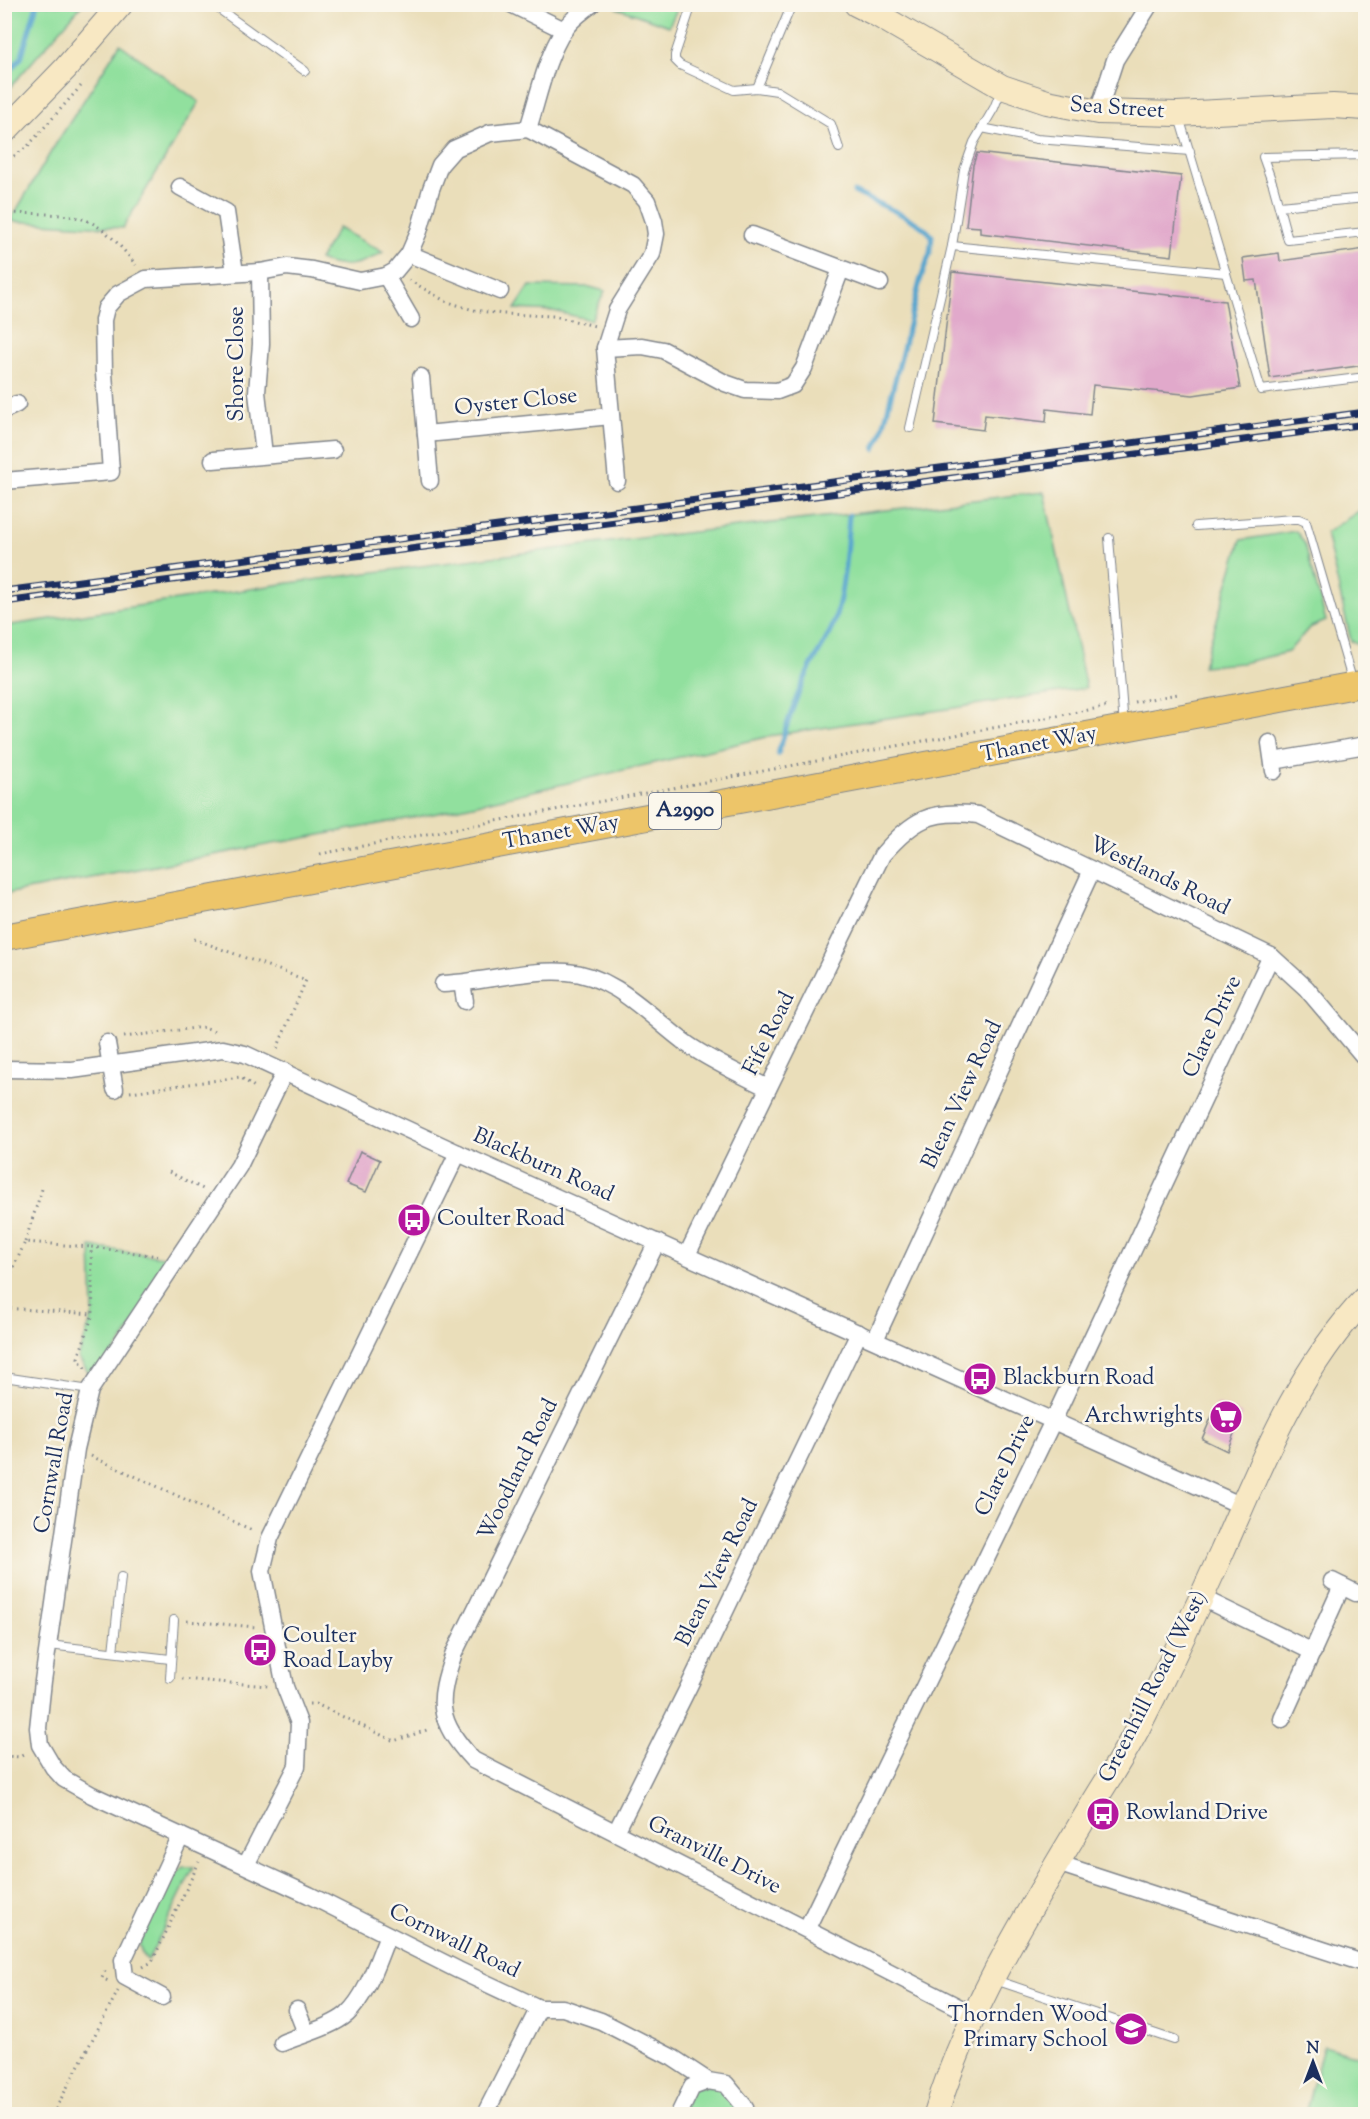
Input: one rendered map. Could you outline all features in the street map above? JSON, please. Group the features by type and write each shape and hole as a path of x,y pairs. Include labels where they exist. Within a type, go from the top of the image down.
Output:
{"main road":[{"name":"Thanet Way","path":"4,937 1123,716 1360,684"}],"street":[{"path":"4,132 65,69 120,4"},
{"path":"511,4 564,30"},
{"path":"528,129 553,50 574,18 592,4"},
{"path":"1098,112 1115,60 1150,4"},
{"name":"Sea Street","path":"871,8 1002,87 1047,102 1098,112 1178,114 1333,105 1365,108"},
{"path":"4,481 111,472 103,320 106,308 117,294 146,279 260,272 287,267 360,281 386,276 395,271 409,254 419,231 440,165 454,149 490,133 528,129 633,185 641,193 652,212 656,234 652,254 617,310 605,348 617,481"},
{"path":"180,187 226,212 235,273"},
{"path":"752,235 880,282"},
{"path":"409,254 501,291"},
{"path":"605,348 642,346 663,350 725,383 745,390 777,391 793,385 804,368 842,269"},
{"name":"Shore Close","path":"260,272 261,344 258,392 264,456"},
{"path":"386,276 411,320"},
{"name":"Oyster Close","path":"421,377 430,481"},
{"name":"Oyster Close","path":"426,434 611,416"},
{"path":"213,459 333,450"},
{"path":"1270,743 1274,767 1365,745"},
{"name":"Westlands Road","path":"899,836 923,818 954,812 978,815 1271,956 1306,988 1365,1059"},
{"name":"Fife Road","path":"687,1255 882,855 899,836"},
{"name":"Blean View Road","path":"875,1340 1092,870"},
{"name":"Clare Drive","path":"807,1928 1053,1421 1271,956"},
{"path":"443,984 536,972 569,972 609,983 714,1062 768,1088"},
{"path":"462,983 465,1001"},
{"path":"107,1043 119,1091"},
{"name":"Blackburn Road","path":"4,1069 72,1070 223,1049 245,1054 458,1153 1242,1506"},
{"name":"Cornwall Road","path":"278,1068 239,1166 220,1198 92,1386 75,1449 38,1728 40,1745 53,1767 64,1779 92,1796 246,1865 539,2008 563,2008 601,2021 673,2058 708,2080 726,2084 745,2107 743,2115"},
{"path":"246,1865 297,1766 300,1723 285,1687 262,1571 270,1538 458,1153"},
{"name":"Woodland Road","path":"446,1723 442,1704 443,1685 454,1653 657,1242"},
{"name":"Greenhill Road (West)","path":"936,2115 974,2015 1058,1863 1139,1726 1202,1598 1285,1412 1327,1345 1365,1298"},
{"name":"Blean View Road","path":"616,1832 859,1333"},
{"path":"1284,1720 1312,1652 1343,1587"},
{"path":"1202,1598 1312,1652"},
{"name":"Granville Drive","path":"446,1723 457,1742 472,1760 807,1928 974,2015"},
{"path":"162,1997 125,1977 123,1960 181,1836"},
{"path":"1058,1863 1365,1964"},
{"path":"282,2043 335,2021 347,2013 363,1993 388,1935"},
{"path":"485,2115 539,2008"},
{"path":"297,2010 306,2033"},
{"path":"680,2115 692,2087 708,2080"}],"lane":[{"path":"212,4 304,71"},
{"path":"692,4 675,55 675,60 680,65 734,90 757,88 777,91 831,124 838,148"},
{"path":"757,88 792,4"},
{"path":"910,428 952,246 964,170 974,142 1002,87"},
{"path":"1178,114 1261,390 1365,377"},
{"path":"982,129 1037,139 1190,151"},
{"path":"1365,154 1263,157 1288,240 1365,232"},
{"path":"1279,206 1365,198"},
{"path":"952,246 1226,273"},
{"path":"1196,526 1293,519 1306,522 1360,684"},
{"path":"1109,538 1123,716"},
{"path":"4,1377 92,1386"},
{"path":"113,1652 121,1577"},
{"path":"170,1678 174,1620"},
{"path":"49,1645 170,1659"},
{"path":"992,1979 1174,2040"}],"path":[{"path":"4,213 55,215 87,221 103,230 123,249 146,279"},
{"path":"310,856 1123,716 1181,693"},
{"path":"194,939 306,980 278,1068"},
{"path":"119,1091 240,1077 257,1087 252,1098"},
{"path":"169,1172 220,1198"},
{"path":"4,1289 25,1242 44,1186"},
{"path":"25,1242 91,1247 178,1259"},
{"path":"91,1247 93,1314 78,1358 92,1386"},
{"path":"4,1308 93,1314"},
{"path":"75,1449 270,1538"},
{"path":"174,1620 272,1628"},
{"path":"170,1678 285,1687"},
{"path":"292,1703 316,1704 394,1741 446,1723"},
{"path":"53,2115 125,1977 152,1962 206,1847"}],"green space":[{"path":"619,4 679,5 669,26 617,8"},
{"path":"4,5 82,5 5,93"},
{"path":"120,44 199,102 123,228 10,221 52,150"},
{"path":"338,228 383,252 352,265 336,265 319,260"},
{"path":"530,286 590,287 605,291 591,320 553,311 515,309"},
{"path":"1044,492 1086,688 775,735 438,813 5,894 5,626 289,583 641,538"},
{"path":"1365,507 1365,643 1358,645 1351,641 1326,533"},
{"path":"1296,531 1305,544 1326,621 1309,628 1288,652 1242,663 1203,666 1241,540"},
{"path":"91,1247 178,1259 95,1381 78,1358 93,1314"},
{"path":"183,1867 194,1867 148,1960 143,1956 139,1944 170,1879"},
{"path":"1323,2046 1365,2058 1365,2114 1305,2114"},
{"path":"726,2084 743,2114 679,2114 692,2087"}],"building":[{"path":"977,153 1181,176 1172,256 980,233 980,227 966,226 973,165"},
{"path":"1365,249 1365,365 1270,378 1256,280 1246,281 1243,258 1279,253 1280,261"},
{"path":"952,272 1225,301 1240,388 1193,395 1093,385 1090,414 1047,409 1046,422 985,415 983,430 935,424"},
{"path":"360,1151 380,1160 366,1192 346,1184"},
{"path":"1217,1404 1242,1414 1227,1451 1202,1439"}],"waterway":[{"path":"4,76 21,58 37,4"},
{"path":"854,192 918,224 932,236 930,253 920,281 882,432 875,449"},
{"path":"778,754 800,689 835,619 843,582 849,515"}],"railway":[{"path":"4,591 1366,412"},
{"path":"4,602 1366,424"}],"place":[{"name":"Coulter Road","path":"414,1220"},
{"name":"Blackburn Road","path":"980,1379"},
{"name":"Archwrights","path":"1226,1417"},
{"name":"Coulter Road Layby","path":"260,1650"},
{"name":"Rowland Drive","path":"1103,1814"},
{"name":"Thornden Wood Primary School","path":"1131,2029"}]}
